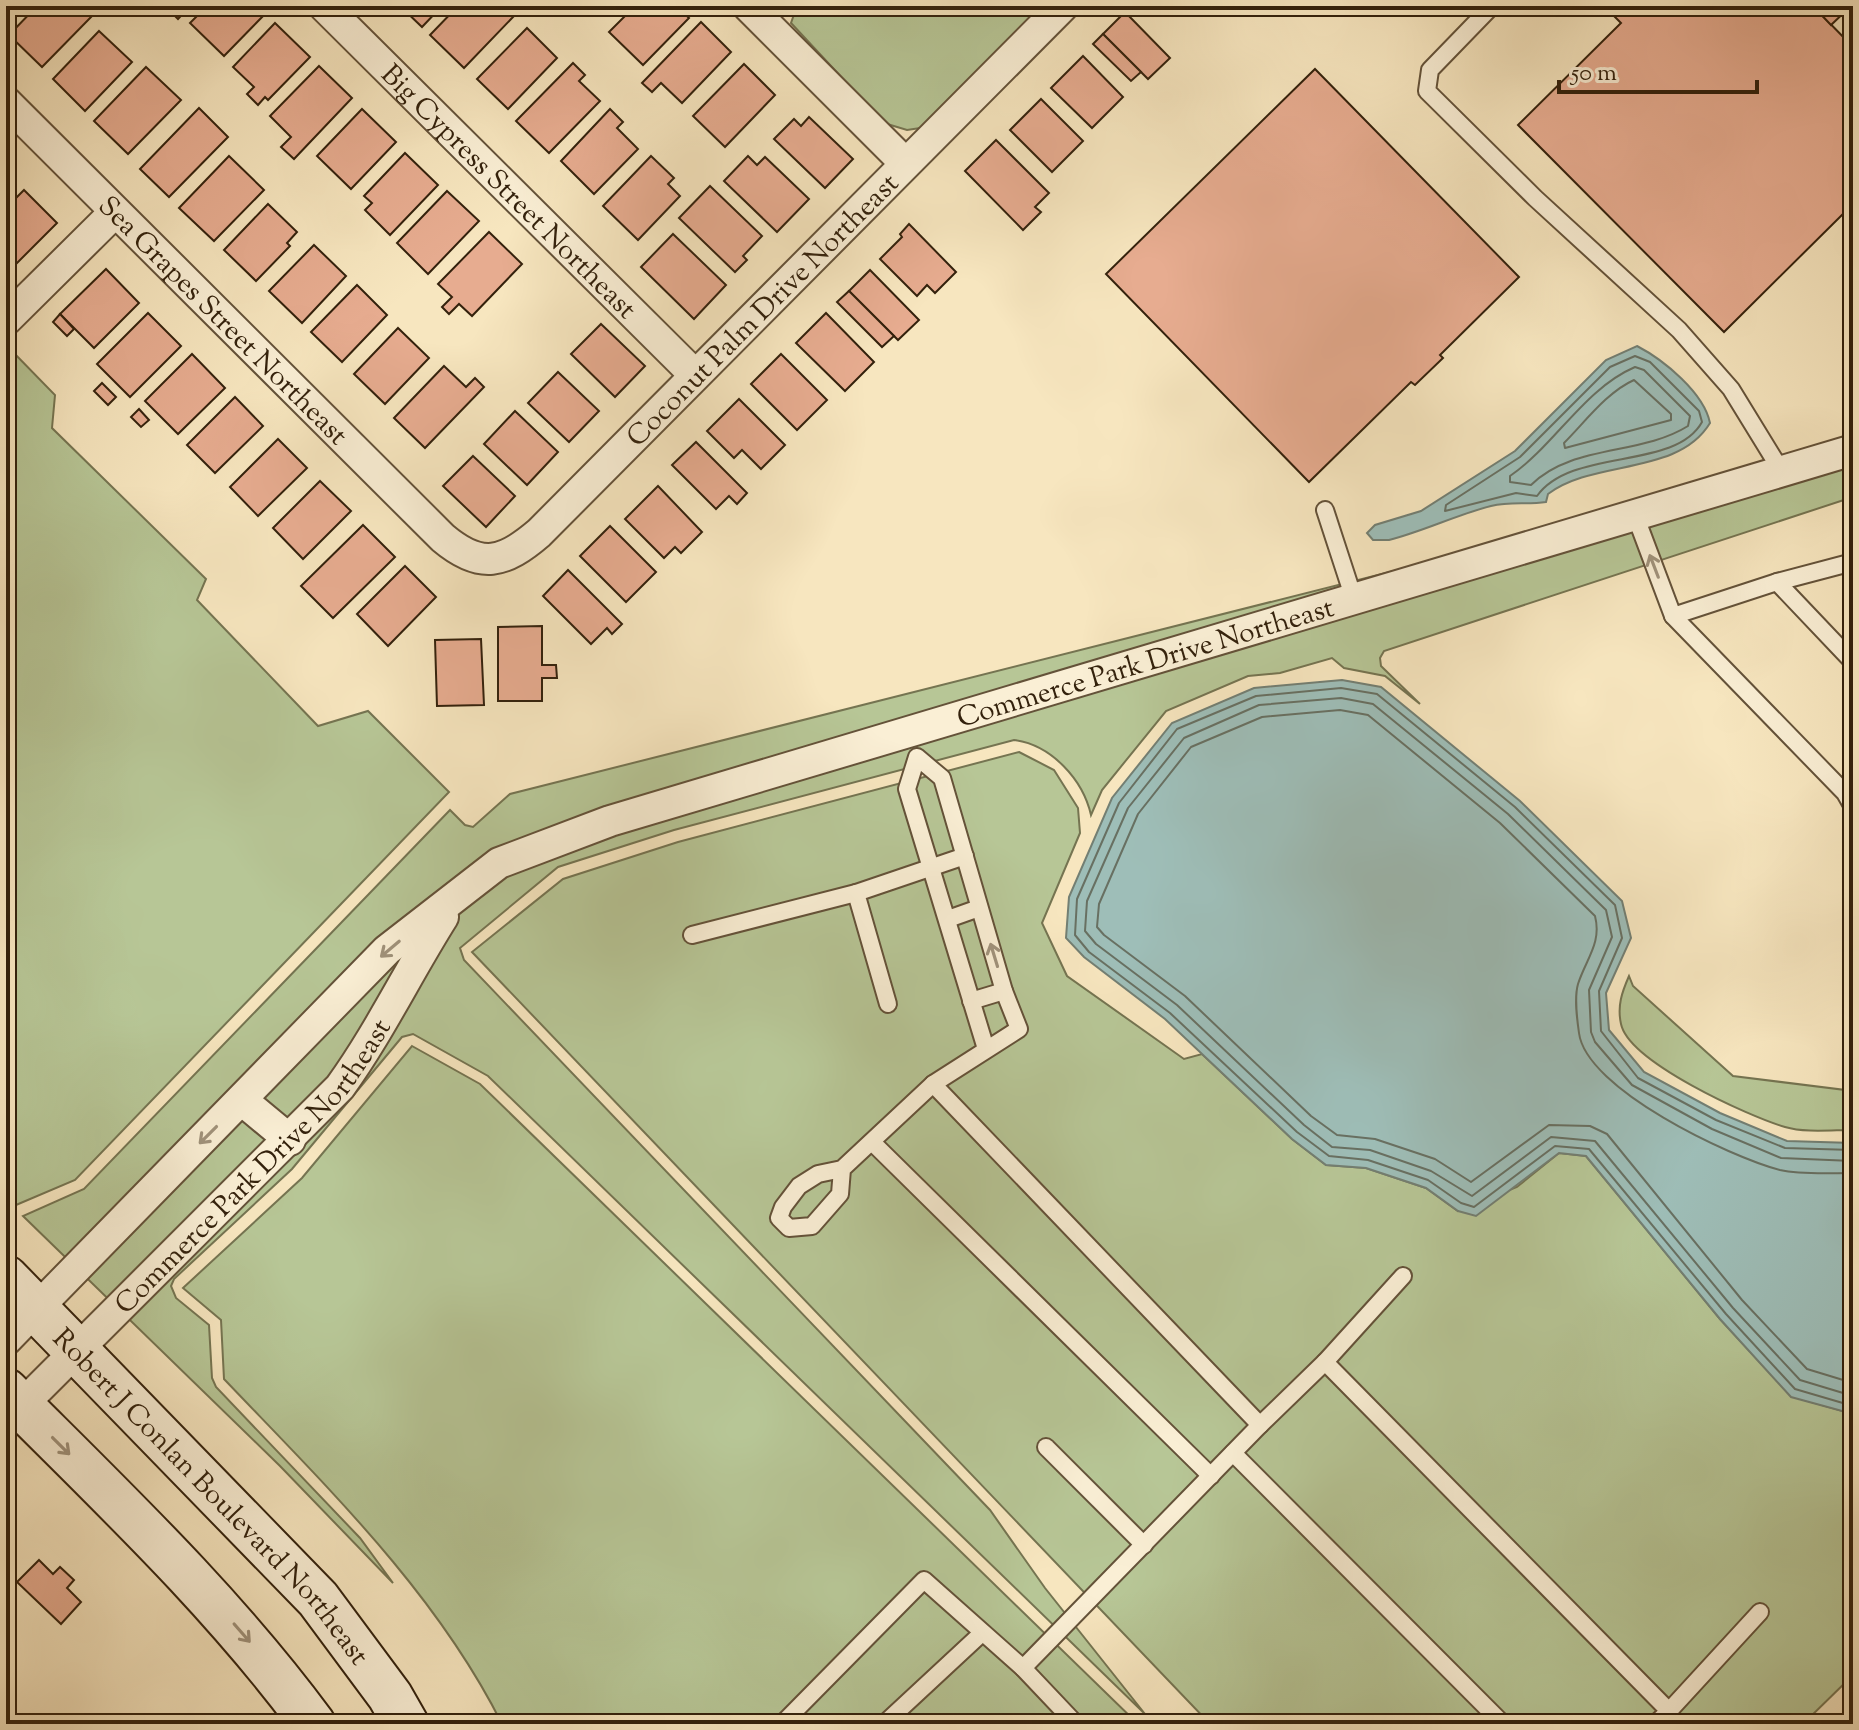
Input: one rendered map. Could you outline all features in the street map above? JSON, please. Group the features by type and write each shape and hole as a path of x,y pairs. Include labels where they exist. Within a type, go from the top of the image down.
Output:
{"main road":[{"name":"Robert J Conlan Boulevard Northeast","path":"6,1278 318,1599 390,1696 406,1724"},
{"path":"14,1399 208,1594 263,1657 313,1724"}],"street":[{"name":"Big Cypress Street Northeast","path":"324,6 695,375"},
{"path":"748,6 905,163"},
{"name":"Coconut Palm Drive Northeast","path":"443,538 474,558 504,558 517,552 1063,6"},
{"name":"Sea Grapes Street Northeast","path":"6,102 443,538"},
{"path":"6,320 115,212"},
{"name":"Commerce Park Drive Northeast","path":"6,1340 243,1101 387,950 499,863 610,821 912,745 1354,599 1853,450"},
{"name":"Commerce Park Drive Northeast","path":"14,1399 77,1350 340,1087 372,1042 409,970 452,902"},
{"path":"243,1101 290,1140"}],"lane":[{"path":"1492,6 1430,70 1427,91 1535,198 1679,330 1731,389 1782,472"},
{"path":"1325,510 1354,599"},
{"path":"1635,515 1673,616 1845,793 1853,807"},
{"path":"1673,616 1777,582 1853,562"},
{"path":"1777,582 1853,662"},
{"path":"842,1169 933,1084 1019,1029 1004,991 942,778 912,745"},
{"path":"912,745 907,789 986,1049"},
{"path":"692,935 856,893 965,856"},
{"path":"856,893 888,1004"},
{"path":"948,919 979,908"},
{"path":"971,1001 1004,991"},
{"path":"933,1084 1260,1425"},
{"path":"873,1143 1211,1476"},
{"path":"1023,1668 1325,1362 1403,1276"},
{"path":"1325,1362 1669,1711"},
{"path":"1046,1447 1144,1545"},
{"path":"1233,1453 1503,1724"},
{"path":"782,1724 924,1580 1023,1668 1076,1724"},
{"path":"1655,1724 1760,1612"},
{"path":"884,1724 982,1633"}],"green space":[{"path":"797,6 1050,6 927,127 907,130 884,123 791,23"},
{"path":"11,350 55,395 52,428 206,579 197,600 318,726 368,711 449,792 75,1180 16,1205 6,1196 6,356"},
{"path":"1853,455 1853,497 1384,651 1380,658 1381,666 1420,704 1385,676 1344,668 1332,658 1280,673 1248,676 1166,711 1102,790 1091,815 1081,789 1064,766 1041,749 1014,740 674,830 558,867 460,948 464,960 990,1510 1045,1588 1145,1714 488,1076 413,1034 402,1037 292,1169 174,1279 171,1286 176,1298 209,1325 212,1378 216,1387 360,1538 393,1583 280,1466 23,1216 84,1189 450,810 465,825 473,827 510,794"},
{"path":"1019,752 1054,770 1078,808 1080,833 1042,923 1067,976 1184,1059 1202,1054 1292,1139 1326,1165 1366,1168 1426,1188 1458,1211 1517,1187 1559,1153 1586,1156 1720,1319 1791,1396 1853,1414 1853,1675 1803,1724 1210,1724 472,952 563,879 678,842"},
{"path":"1629,976 1633,986 1733,1076 1853,1091 1853,1130 1810,1131 1785,1127 1719,1100 1645,1055 1629,1039 1621,1024 1621,999"},
{"path":"412,1046 480,1084 1138,1724 502,1724 445,1629 412,1585 339,1500 224,1379 221,1320 183,1288 302,1178"}],"water":[{"path":"1637,346 1681,378 1700,400 1710,423 1696,440 1678,452 1657,460 1567,483 1548,494 1546,502 1491,506 1389,540 1373,540 1367,533 1375,525 1421,511 1515,451 1606,360"},
{"path":"1342,680 1381,687 1520,801 1622,901 1631,938 1606,993 1609,1030 1644,1072 1720,1113 1787,1141 1853,1143 1853,1414 1791,1397 1720,1319 1586,1156 1559,1153 1476,1216 1458,1211 1426,1188 1366,1168 1326,1165 1292,1139 1165,1019 1084,957 1066,938 1069,897 1112,798 1172,723 1254,688"}],"building":[{"path":"37,6 86,6 94,14 42,67 9,35"},
{"path":"165,6 190,6 178,19"},
{"path":"207,6 260,6 267,12 224,56 190,23"},
{"path":"400,6 442,6 422,27"},
{"path":"458,6 501,6 513,17 464,68 430,35"},
{"path":"635,6 677,6 689,18 643,65 609,32"},
{"path":"1604,6 1813,6 1853,47 1853,204 1724,332 1518,125 1621,23"},
{"path":"1813,6 1851,6 1831,25"},
{"path":"1125,12 1170,58 1148,79 1103,34"},
{"path":"701,22 731,52 682,103 661,83 652,92 642,83"},
{"path":"275,23 310,57 268,100 265,97 258,105 247,94 254,87 233,67"},
{"path":"527,28 557,58 508,109 477,79"},
{"path":"99,31 132,62 85,111 53,79"},
{"path":"1103,34 1141,72 1131,81 1093,44"},
{"path":"1083,56 1123,97 1092,128 1051,88"},
{"path":"573,63 585,75 579,81 600,101 549,153 516,121"},
{"path":"744,64 775,95 725,147 693,116"},
{"path":"319,66 352,98 294,159 281,147 291,137 270,116"},
{"path":"146,67 181,100 128,154 94,121"},
{"path":"1315,69 1519,277 1440,355 1443,358 1415,385 1411,382 1309,482 1106,274"},
{"path":"1041,99 1083,141 1052,172 1010,130"},
{"path":"199,108 228,137 169,197 140,169"},
{"path":"362,109 396,142 351,189 317,156"},
{"path":"610,109 623,122 617,128 638,149 594,194 561,161"},
{"path":"809,117 853,159 825,188 774,139 794,119 801,126"},
{"path":"996,140 1049,193 1035,207 1041,212 1023,230 965,171"},
{"path":"405,153 438,185 390,235 365,210 372,203 364,196"},
{"path":"229,156 264,190 214,241 179,208"},
{"path":"651,156 674,178 668,184 680,196 638,240 603,206"},
{"path":"748,156 757,165 765,157 809,199 777,232 724,181"},
{"path":"710,186 762,236 743,256 747,260 735,272 679,218"},
{"path":"24,190 57,223 6,274 6,208"},
{"path":"447,191 479,221 428,274 397,243"},
{"path":"268,204 297,232 287,243 290,246 256,281 224,250"},
{"path":"909,224 956,272 935,293 927,285 917,296 880,259 902,237 900,234"},
{"path":"489,232 522,264 472,316 459,304 449,314 442,307 452,297 438,284"},
{"path":"673,234 726,285 694,319 641,267"},
{"path":"314,245 346,276 302,323 269,291"},
{"path":"106,269 139,303 94,348 60,314"},
{"path":"870,270 919,320 898,340 849,291"},
{"path":"357,285 387,315 342,362 311,332"},
{"path":"849,291 894,336 882,347 837,302"},
{"path":"148,313 181,346 130,397 97,364"},
{"path":"826,313 874,362 845,391 796,343"},
{"path":"60,314 74,329 67,336 53,322"},
{"path":"601,324 645,366 615,397 571,354"},
{"path":"398,328 429,358 385,404 354,374"},
{"path":"192,354 225,388 178,434 145,401"},
{"path":"781,354 827,400 797,430 751,384"},
{"path":"444,366 466,387 475,378 484,387 425,448 394,418"},
{"path":"558,372 599,411 569,442 528,403"},
{"path":"102,383 116,397 108,405 94,391"},
{"path":"235,397 263,426 215,473 187,445"},
{"path":"739,399 785,445 761,469 742,450 734,458 707,431"},
{"path":"139,409 149,420 141,427 131,417"},
{"path":"515,411 558,452 527,485 484,444"},
{"path":"278,439 307,468 258,516 230,487"},
{"path":"696,442 747,493 737,504 729,496 716,509 672,465"},
{"path":"473,456 515,496 486,527 443,486"},
{"path":"320,481 351,511 303,559 273,528"},
{"path":"658,486 702,532 681,553 675,547 664,558 625,519"},
{"path":"363,525 395,557 333,618 301,586"},
{"path":"610,526 656,572 626,602 580,556"},
{"path":"405,566 436,597 388,646 357,614"},
{"path":"568,570 622,624 612,634 607,628 591,644 543,596"},
{"path":"542,626 542,665 556,665 557,678 542,678 542,701 498,701 498,627"},
{"path":"481,639 484,705 437,706 435,640"},
{"path":"39,1560 53,1574 60,1567 74,1580 67,1588 81,1602 61,1624 17,1582"}]}
